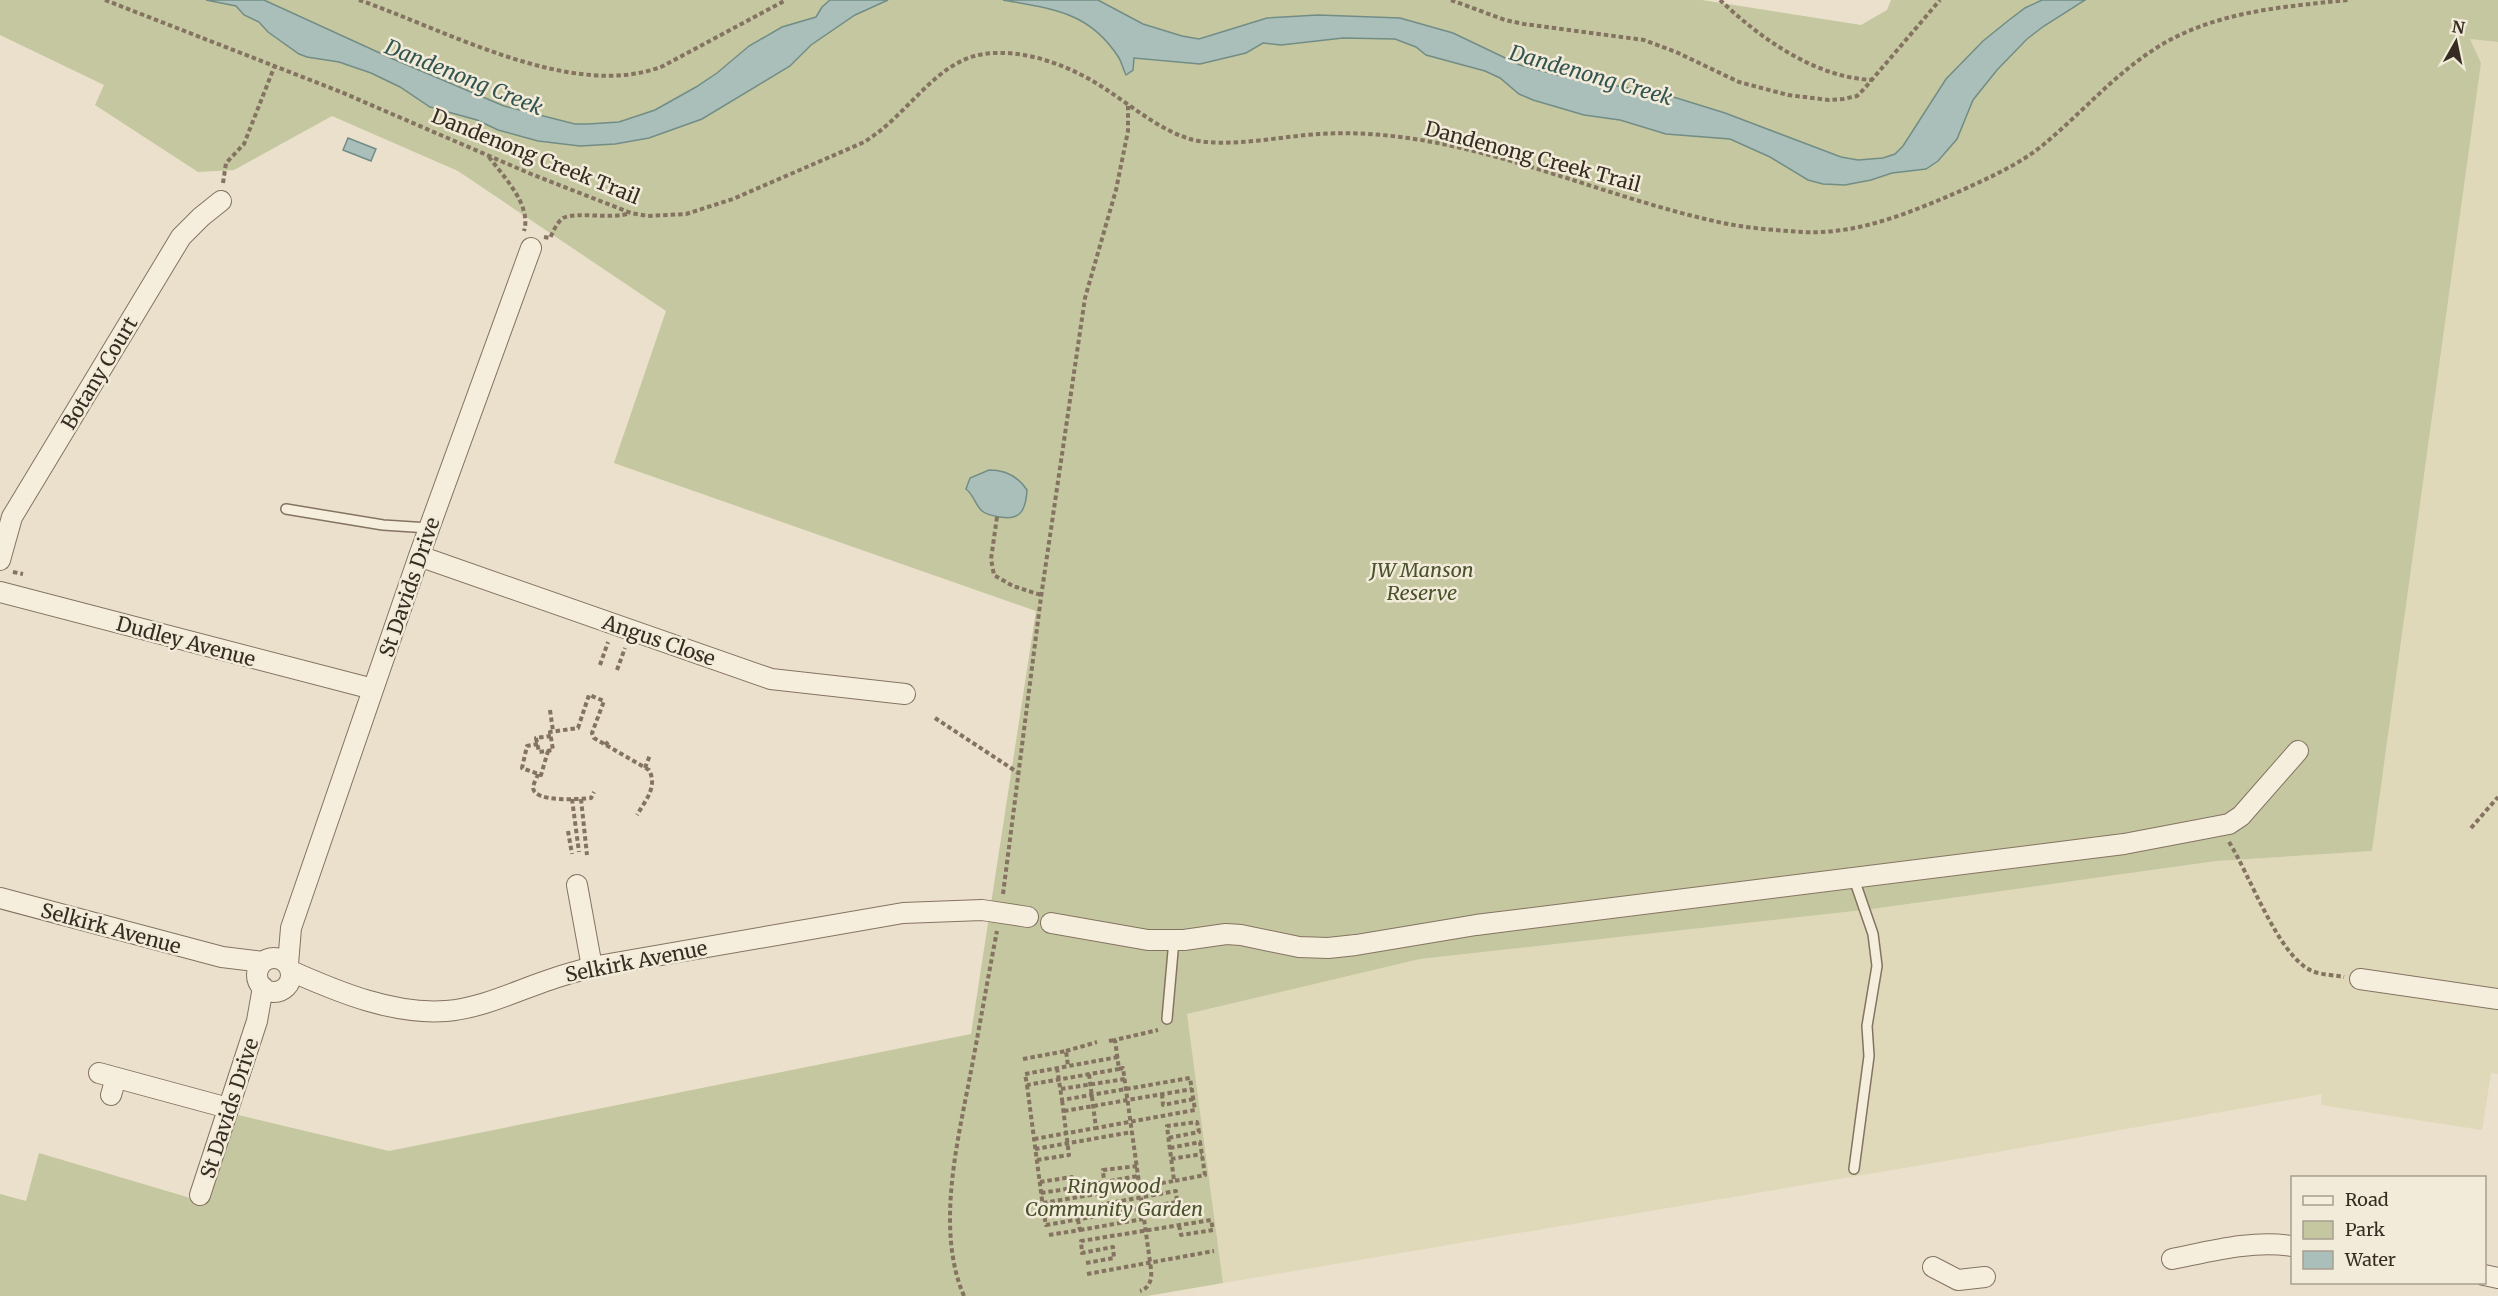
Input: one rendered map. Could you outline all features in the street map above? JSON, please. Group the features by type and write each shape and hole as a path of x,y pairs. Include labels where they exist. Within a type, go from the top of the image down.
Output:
{"street":[{"name":"Botany Court","path":"0,560 12,518 181,237 221,201"},
{"name":"St Davids Drive","path":"200,1195 257,1021 275,975 528,240"},
{"name":"Angus Close","path":"419,556 771,680 905,694"},
{"name":"Dudley Avenue","path":"0,592 373,689"},
{"path":"2221,827 2241,816 2298,751"},
{"name":"Selkirk Avenue","path":"0,898 222,957 275,975 409,1009 447,1011 496,1000 554,978 592,967 880,916 947,912 1037,922 1148,940 1173,940 1226,934 1299,947 1328,948 1476,925 2124,844 2221,827"},
{"path":"577,885 592,967"},
{"path":"2360,979 2498,999"},
{"path":"109,1082 162,1097 228,1108"},
{"path":"2172,1259 2248,1245 2291,1246"},
{"path":"1933,1267 1957,1288 1985,1277"}],"lane":[{"path":"286,509 383,525 429,528"},
{"path":"1854,879 1873,934 1877,966 1867,1026 1869,1056 1854,1169"},
{"path":"1167,1019 1173,940"}],"path":[{"name":"Dandenong Creek Trail","path":"105,0 275,65 489,156 631,213 648,216 686,214 733,199 862,143 897,118 944,71 956,63 981,54 1014,54 1051,62 1102,86 1160,125 1194,140 1222,142 1321,134 1404,138 1507,160 1717,222 1808,232 1840,231 1913,212 2002,172 2041,147 2120,74 2181,34 2227,16 2348,0"},
{"path":"358,0 461,40 543,67 581,74 617,75 649,71 663,66 786,0"},
{"path":"1451,0 1504,20 1644,40 1676,52 1739,82 1788,95 1829,100 1857,96 1874,80 1940,0"},
{"path":"1720,0 1767,39 1795,56 1838,76 1874,80"},
{"path":"224,171 226,163 244,144 275,65"},
{"path":"964,1296 953,1264 951,1244 954,1179 962,1119 999,918 1041,595 1085,298 1116,190 1128,131 1128,105"},
{"path":"489,156 518,197 527,221 528,240"},
{"path":"550,238 562,219 615,217 631,213"},
{"path":"997,517 991,559 994,575 1013,586 1041,595"},
{"path":"600,665 608,642"},
{"path":"617,670 625,648"},
{"path":"550,710 552,734 553,750 539,752 536,738 552,734 578,728 589,695 604,700 592,733 597,742 645,768 652,776 652,788 637,815"},
{"path":"935,718 1017,772"},
{"path":"605,746 610,740"},
{"path":"538,744 527,746 522,768 541,775 548,751"},
{"path":"645,768 650,755"},
{"path":"538,774 533,788 548,799 591,798 594,792"},
{"path":"2471,828 2498,798"},
{"path":"572,799 579,852"},
{"path":"581,799 587,855"},
{"path":"2221,827 2239,857 2281,940 2302,965 2313,972 2360,979"},
{"path":"568,831 572,854"},
{"path":"1109,1041 1160,1029 1165,1007 1169,1003"},
{"path":"1115,1040 1119,1069"},
{"path":"1023,1059 1066,1051 1097,1042"},
{"path":"1066,1051 1068,1066"},
{"path":"1044,1215 1176,1191 1177,1202 1046,1225 1044,1215 1025,1074 1118,1057"},
{"path":"1037,1160 1069,1155 1057,1068"},
{"path":"1027,1085 1123,1068 1150,1263 1150,1282 1145,1289 1140,1291"},
{"path":"1089,1074 1096,1128"},
{"path":"1060,1089 1125,1078"},
{"path":"1034,1139 1195,1110 1190,1078 1062,1100"},
{"path":"1064,1111 1192,1089"},
{"path":"1162,1094 1163,1105 1194,1099"},
{"path":"1168,1137 1199,1132 1197,1122 1167,1126 1168,1137 1174,1181"},
{"path":"1035,1149 1132,1132"},
{"path":"1043,1203 1205,1175 1200,1142 1170,1148"},
{"path":"1171,1159 1202,1154"},
{"path":"1106,1192 1103,1170 1137,1166"},
{"path":"1041,1193 1138,1176"},
{"path":"1040,1182 1071,1177 1074,1188"},
{"path":"1049,1235 1143,1219"},
{"path":"1078,1220 1080,1230"},
{"path":"1086,1263 1114,1258 1113,1247 1082,1253 1081,1241 1146,1230 1211,1220 1213,1230 1181,1235 1179,1225"},
{"path":"1087,1274 1214,1251"}],"shaded area":[{"path":"2470,39 2498,42 2498,1074 2491,1073 2482,1130 2321,1105 2322,1094 1963,1158 1223,1283 1187,1014 1420,959 1872,909 2216,861 2372,851 2481,63"}],"green space":[{"path":"0,0 1702,0 1861,25 1887,10 1891,0 2498,0 2498,42 2470,39 2481,63 2372,851 2216,861 1872,909 1420,959 1187,1014 1223,1283 1147,1296 0,1296 0,1194 26,1201 39,1153 207,1203 234,1114 389,1151 971,1034 1036,611 614,463 666,311 458,171 332,116 234,170 198,172 95,105 104,85 0,35"}],"water":[{"path":"206,0 264,0 393,59 504,106 575,124 588,124 619,122 655,110 717,73 749,46 782,27 816,17 830,0 888,0 855,15 811,45 790,66 702,119 649,138 615,144 580,146 538,141 430,107 400,87 371,73 339,62 299,54 268,32 259,22 244,15 236,6"},
{"path":"1003,0 1098,0 1143,24 1199,39 1267,18 1318,15 1400,18 1453,33 1520,65 1557,75 1667,95 1725,113 1841,157 1858,160 1883,158 1895,154 1903,146 1946,79 1983,41 2025,8 2042,0 2085,0 2027,39 1997,70 1973,100 1957,139 1938,161 1926,169 1892,173 1845,185 1823,184 1808,180 1770,157 1730,139 1666,134 1620,120 1584,115 1533,100 1519,94 1500,78 1485,71 1426,55 1416,47 1395,39 1343,38 1281,45 1263,43 1246,53 1200,64 1134,58 1133,70 1126,75 1119,58 1108,43 1083,22 1054,10"},
{"path":"348,138 376,149 371,161 343,150"},
{"path":"989,470 1011,475 1027,490 1024,508 1018,515 1007,518 982,511 966,489 970,478"}],"water label":[{"name":"Dandenong Creek","path":"1591,75"},
{"name":"Dandenong Creek","path":"464,77"}],"park label":[{"name":"JW Manson Reserve","path":"1422,580"},
{"name":"Ringwood Community Garden","path":"1114,1196"}]}
